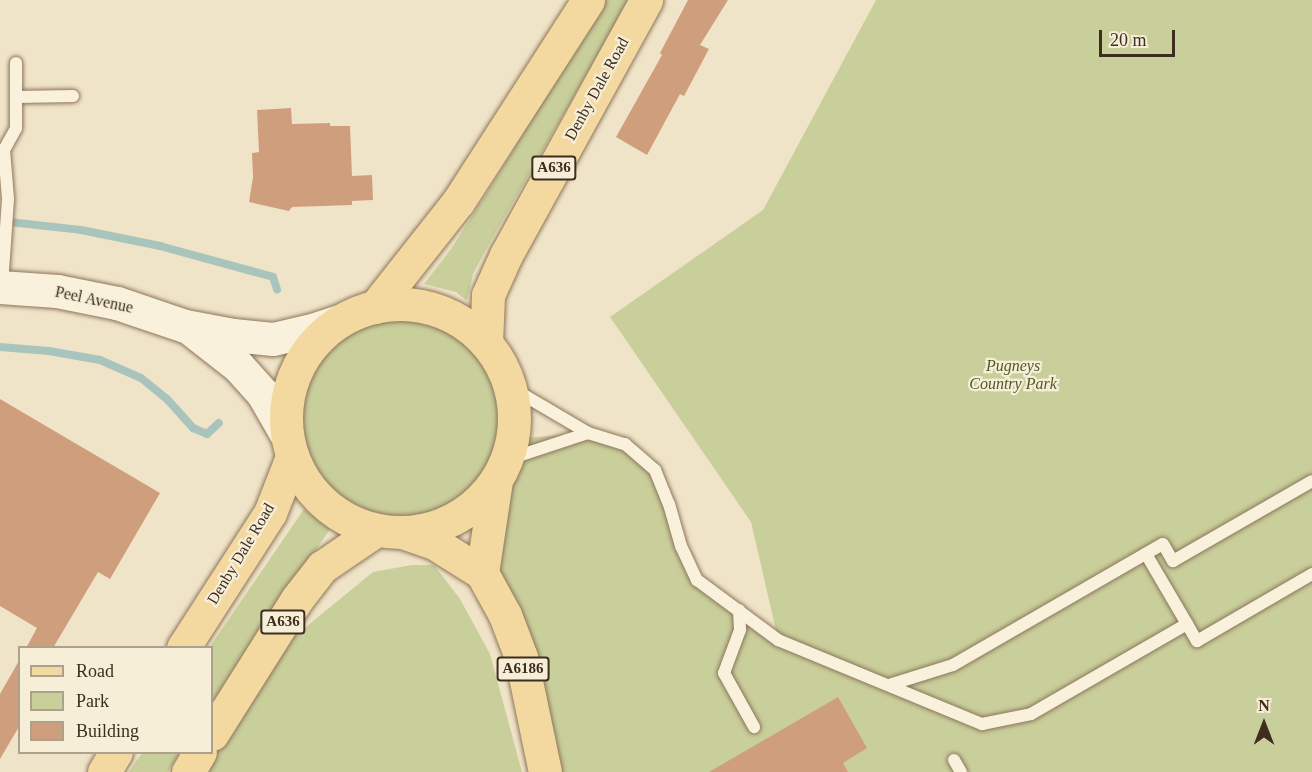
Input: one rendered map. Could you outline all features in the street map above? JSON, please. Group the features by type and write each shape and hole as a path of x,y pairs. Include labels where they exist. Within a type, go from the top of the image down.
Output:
{"main road":[{"path":"375,307 458,202 588,0"},
{"name":"Denby Dale Road","path":"486,343 488,295 506,255 646,0"},
{"path":"407,304 438,310 464,324 486,343 500,363 510,387 514,413 512,439 501,470 482,573 436,544 350,521 325,505 306,483 289,445 286,405 291,382 300,361 317,338 340,321 375,307 407,304"},
{"name":"Denby Dale Road","path":"184,646 270,513 289,445"},
{"path":"389,531 426,529 456,517 482,497 501,470"},
{"name":"A636","path":"213,732 297,599 322,567 389,531"},
{"name":"A6186","path":"482,573 505,615 520,657 545,772"},
{"path":"104,772 115,754"},
{"path":"188,772 199,754"}],"street":[{"name":"Peel Avenue","path":"1,286 57,291 117,303 185,326 233,335 273,339 340,321"},
{"name":"Peel Avenue","path":"185,326 238,366 263,394 289,445"}],"lane":[{"path":"1,286 8,200 2,150 16,128 16,63"},
{"path":"17,97 73,96"},
{"path":"510,387 588,433 625,444 655,470 669,504 681,546 697,580 778,640 982,724 1031,714 1187,624"},
{"path":"501,470 588,433"},
{"path":"889,686 953,666 1163,544 1173,561 1312,481"},
{"path":"1146,554 1197,641 1312,574"},
{"path":"739,610 740,630 724,673 754,727"},
{"path":"954,760 961,772"}],"green space":[{"path":"604,0 629,0 489,244 473,274 467,301 456,292 424,284 451,249 492,185"},
{"name":"Pugneys Country Park","path":"876,0 1312,0 1312,772 545,772 505,615 482,497 465,512 426,529 376,530 349,521 325,505 306,483 292,457 286,406 291,383 300,361 317,338 340,321 375,307 407,304 438,310 464,324 486,343 500,363 510,387 514,413 512,439 588,433 625,444 655,470 697,580 778,639 751,522 610,317 763,210"},
{"path":"304,509 330,529 213,702 213,646 210,646"},
{"path":"412,565 434,565 460,599 490,654 522,772 184,772 196,754 213,754 213,729 251,672 373,572"},
{"path":"141,754 179,754 168,772 129,772"}],"building":[{"path":"688,0 728,0 700,45 709,49 684,96 680,94 647,155 616,137 662,55 660,53"},
{"path":"291,108 292,124 330,123 330,126 350,126 352,176 372,175 373,200 352,201 352,205 292,207 289,211 249,202 253,177 252,153 259,152 257,110"},
{"path":"0,399 160,493 110,579 98,572 54,646 27,646 37,628 0,606"},
{"path":"18,662 18,728 0,759 0,694"},
{"path":"838,697 867,748 843,763 848,772 709,772"}],"waterway":[{"path":"0,221 81,230 160,246 273,277 277,289"},
{"path":"0,347 49,351 100,360 141,378 167,399 193,428 207,434 219,423"}]}
